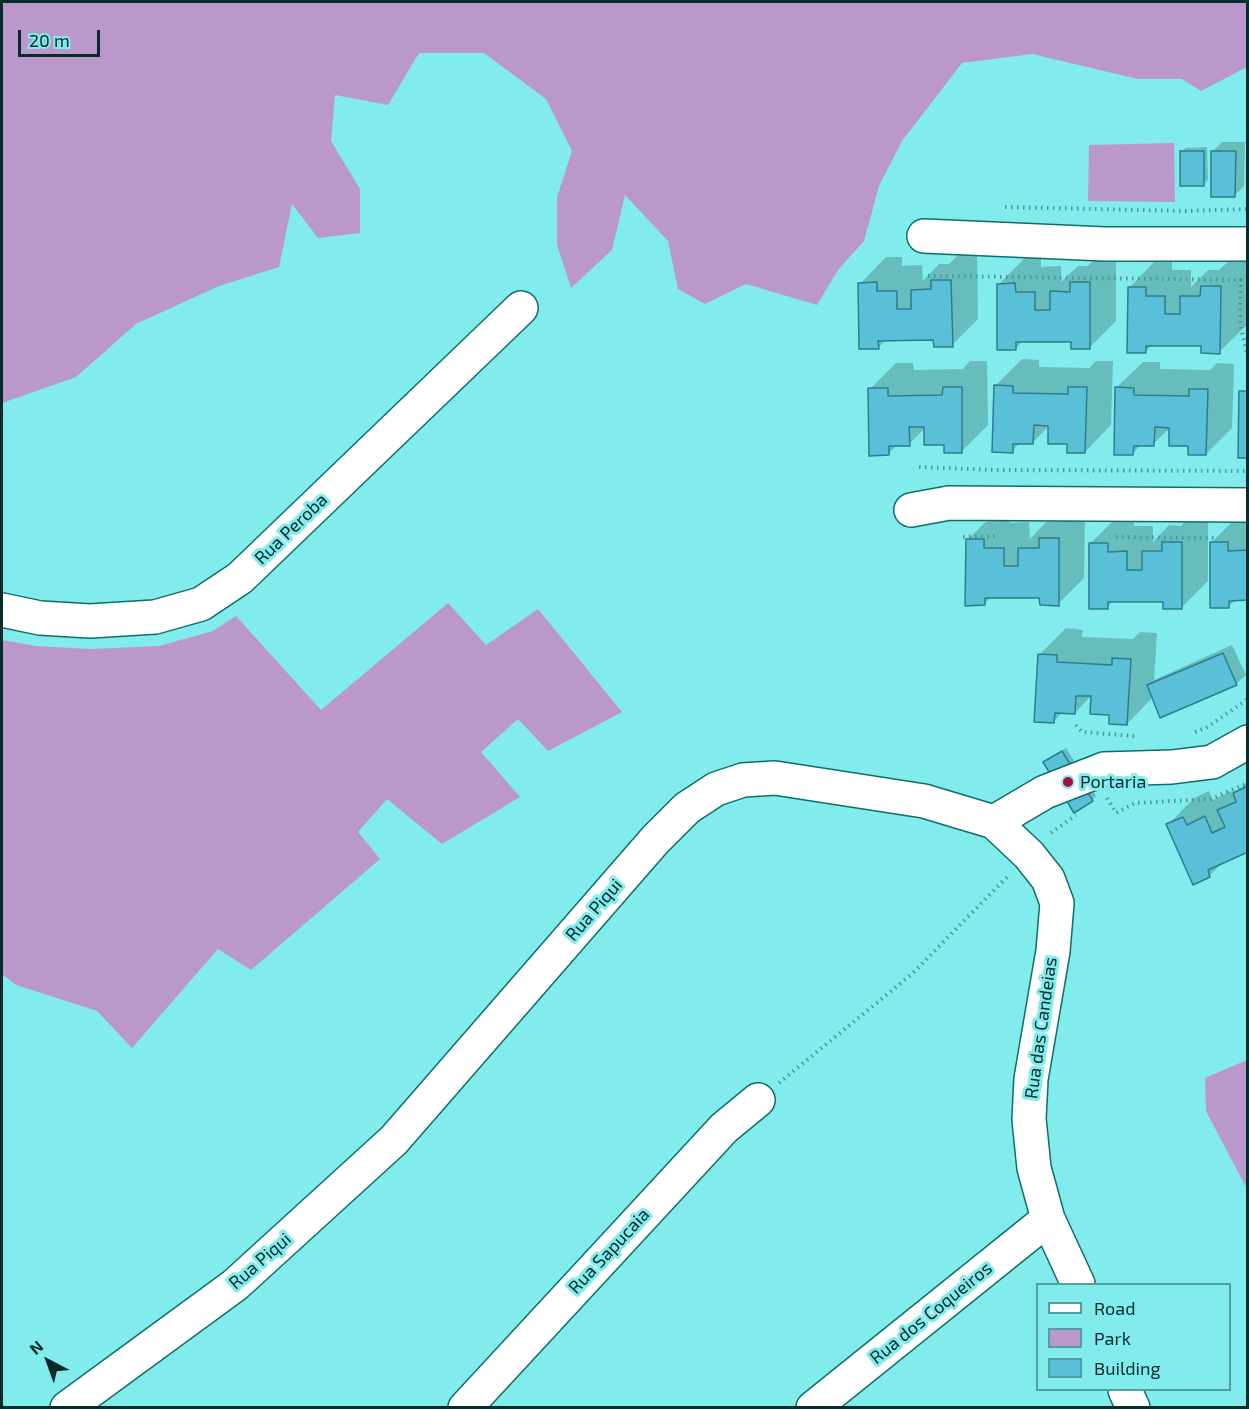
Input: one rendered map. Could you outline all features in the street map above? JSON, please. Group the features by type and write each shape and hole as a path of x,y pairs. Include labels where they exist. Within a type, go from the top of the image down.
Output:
{"street":[{"path":"924,236 1105,244 1248,244"},
{"name":"Rua Peroba","path":"2,610 40,618 90,621 155,617 201,604 240,578 521,308"},
{"path":"911,510 949,503 1248,505"},
{"path":"994,822 1045,792 1104,769 1172,767 1212,762 1248,742"},
{"name":"Rua Piqui","path":"67,1407 235,1285 394,1140 655,840 687,808 716,789 743,780 775,778 924,801 994,822"},
{"name":"Rua das Candeias","path":"994,822 1029,855 1048,879 1057,903 1053,951 1031,1079 1029,1119 1034,1168 1048,1219 1077,1283"},
{"name":"Rua Sapucaia","path":"465,1407 724,1128 758,1100"},
{"name":"Rua dos Coqueiros","path":"813,1407 1048,1219"},
{"path":"1126,1391 1133,1407"}],"path":[{"path":"996,207 1185,211 1248,209"},
{"path":"928,276 1248,280"},
{"path":"1241,279 1240,324 1248,357"},
{"path":"918,467 996,470 1248,471"},
{"path":"1076,725 1082,732 1138,737"},
{"path":"1097,802 1106,797 1116,813 1135,803 1211,799 1248,783"},
{"path":"758,1100 912,974 1058,826 1077,814"}],"green space":[{"path":"5,2 1247,2 1247,67 1201,91 1182,79 1138,79 1032,54 962,63 902,141 879,186 864,241 838,270 817,305 746,284 705,304 678,289 668,241 625,195 612,250 571,288 557,245 557,197 572,151 546,99 484,53 419,53 388,105 335,95 331,141 360,189 360,233 318,238 292,204 279,267 219,286 136,324 76,377 2,403 2,6"},
{"path":"1174,143 1175,202 1088,201 1089,145"},
{"path":"448,603 486,645 538,609 622,712 548,751 518,719 481,752 520,797 442,844 387,799 358,832 380,859 251,970 218,949 132,1048 97,1011 16,985 2,974 2,640 36,646 90,649 159,646 213,631 236,616 321,710"},
{"path":"1247,1060 1247,1189 1206,1111 1205,1078"}],"building":[{"path":"1180,151 1204,151 1204,186 1180,186"},
{"path":"1211,151 1236,151 1235,197 1211,197"},
{"path":"931,280 951,280 953,347 934,347 933,340 878,341 879,349 859,349 858,283 877,282 877,291 897,291 897,309 911,309 911,290 931,289"},
{"path":"1070,282 1090,282 1090,349 1071,349 1071,342 1016,342 1016,350 997,350 997,284 1015,283 1016,292 1035,292 1035,310 1050,310 1050,291 1070,292"},
{"path":"1201,286 1221,286 1220,354 1201,353 1201,346 1146,346 1146,353 1127,353 1128,287 1146,287 1146,296 1165,296 1165,314 1180,314 1180,296 1200,296"},
{"path":"994,385 1013,386 1013,393 1068,394 1068,387 1087,387 1085,453 1067,453 1067,444 1048,444 1048,426 1034,425 1033,444 1013,444 1013,453 992,452"},
{"path":"943,387 962,387 962,453 944,453 944,445 924,445 924,427 909,427 910,446 889,446 889,455 869,456 868,388 888,388 888,396 942,395"},
{"path":"1115,387 1134,388 1134,395 1189,396 1189,389 1208,389 1206,455 1188,455 1188,446 1169,446 1169,428 1155,427 1154,446 1134,446 1133,455 1114,455"},
{"path":"1239,391 1248,391 1248,458 1238,458"},
{"path":"1039,538 1059,538 1059,606 1040,605 1039,598 985,598 985,605 965,606 966,539 984,539 984,548 1004,548 1004,566 1018,566 1018,548 1039,548"},
{"path":"1162,542 1182,542 1182,609 1163,609 1163,602 1108,602 1108,609 1089,609 1089,543 1108,543 1108,552 1127,551 1127,570 1142,570 1142,551 1162,551"},
{"path":"1210,542 1228,542 1228,551 1248,550 1248,600 1229,601 1229,608 1210,608"},
{"path":"1223,653 1237,685 1160,718 1147,685"},
{"path":"1038,654 1057,655 1057,662 1112,665 1112,658 1131,659 1127,725 1109,724 1109,715 1090,714 1091,696 1076,696 1075,714 1055,713 1054,723 1034,722"},
{"name":"Portaria","path":"1062,751 1093,801 1074,813 1043,762"},
{"path":"1248,786 1248,852 1208,870 1210,877 1193,885 1166,824 1183,817 1187,825 1205,816 1212,833 1225,827 1217,810 1236,802 1233,793"}],"place":[{"name":"Portaria","path":"1068,782"}]}
